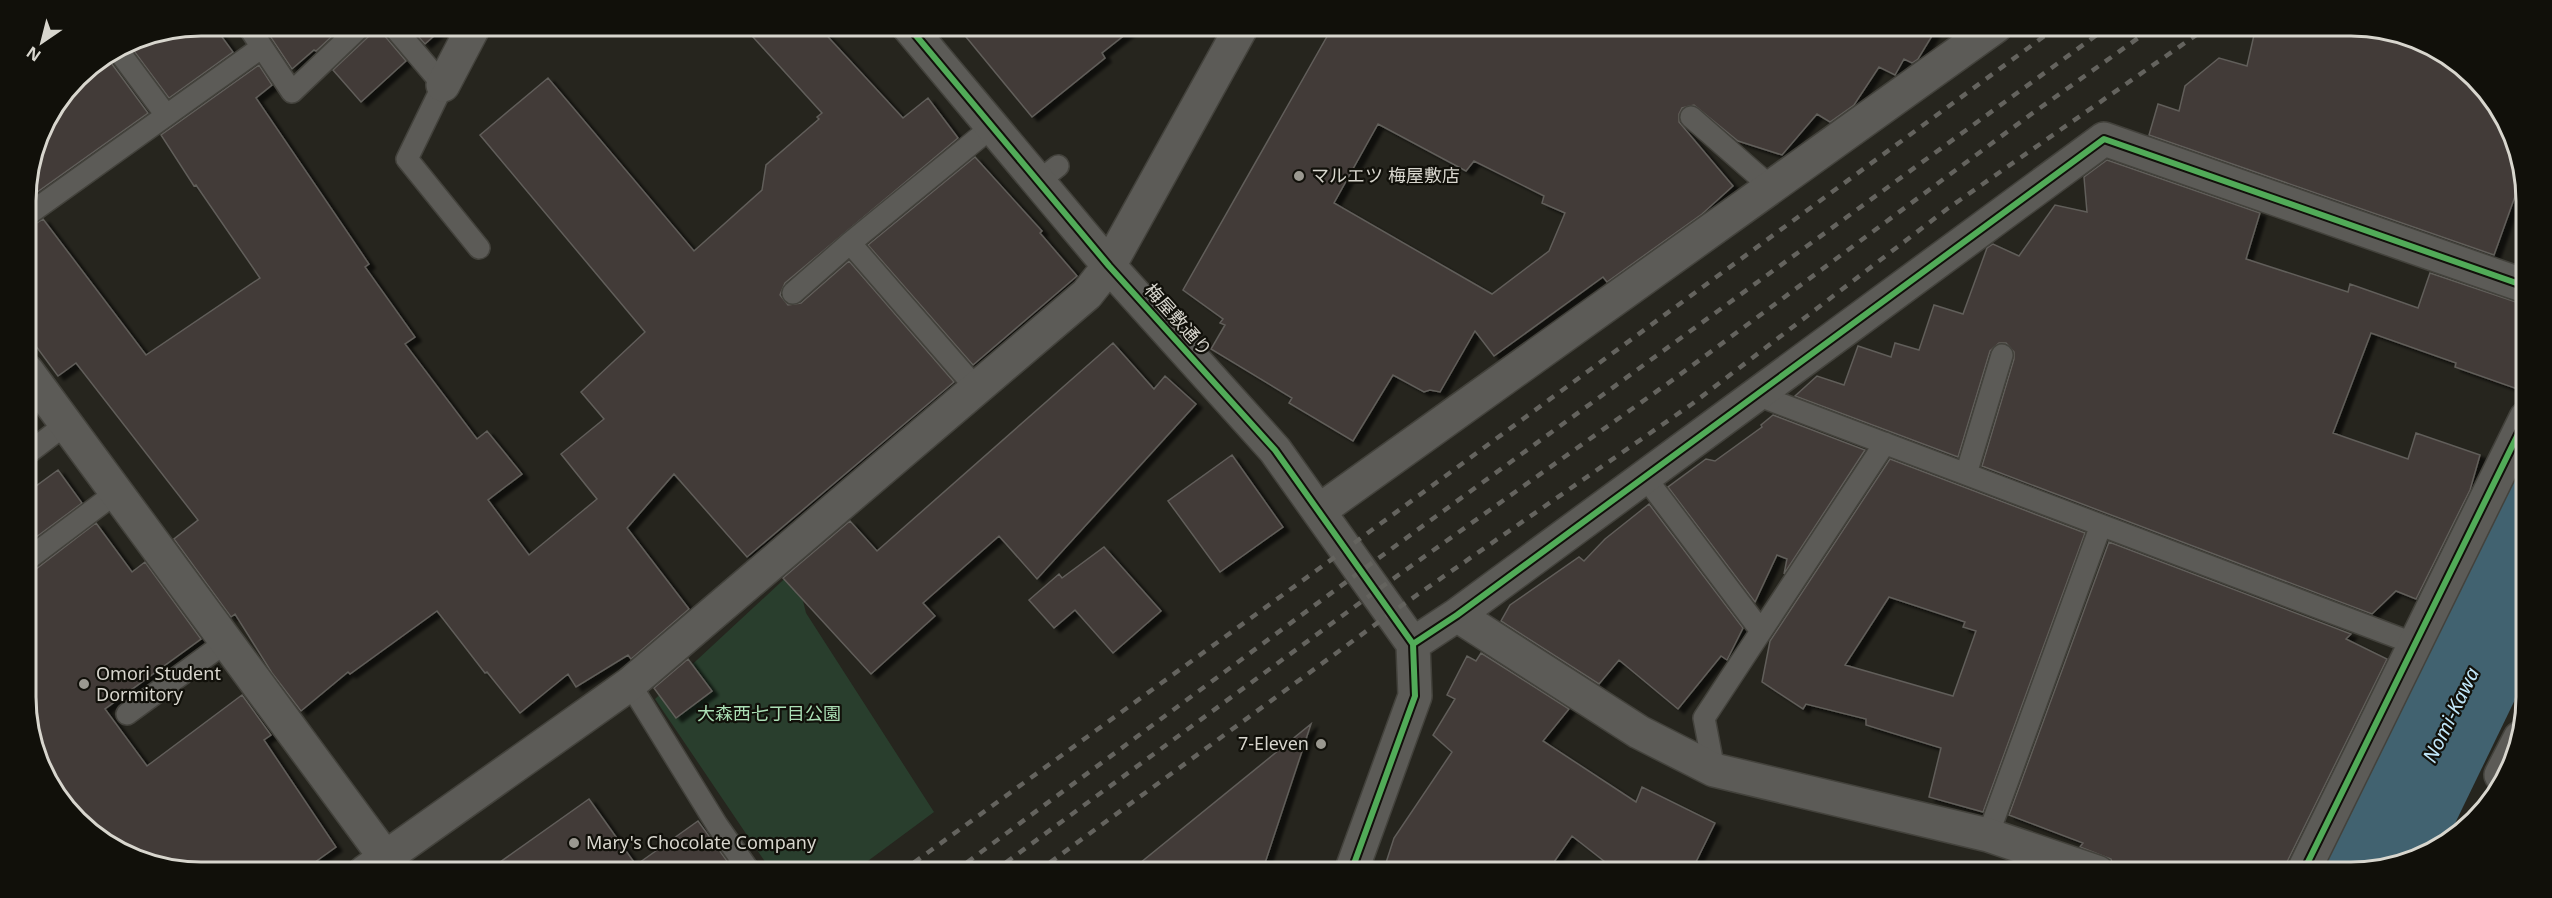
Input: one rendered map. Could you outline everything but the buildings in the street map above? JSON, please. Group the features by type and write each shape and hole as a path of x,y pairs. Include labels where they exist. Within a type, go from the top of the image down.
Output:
{"street":[{"path":"443,86 469,36"},
{"name":"梅屋敷通り","path":"916,36 993,126 1048,174 1109,266 1275,450 1413,644"},
{"path":"379,862 630,684 1088,294 1109,266 1236,36"},
{"path":"1319,511 1982,36"},
{"path":"1355,862 1415,696 1413,644 1645,477 2104,139 2516,283"},
{"path":"36,383 226,642 373,862"},
{"path":"2308,862 2516,438"},
{"path":"1456,615 1639,732 1714,770 1988,835 2068,862"}],"lane":[{"path":"255,36 292,92 351,36"},
{"path":"401,36 443,86 407,159 479,248"},
{"path":"36,209 262,47"},
{"path":"122,56 166,115"},
{"path":"1691,117 1772,188"},
{"path":"793,293 850,243 993,126"},
{"path":"850,243 977,389"},
{"path":"1966,474 2002,356"},
{"path":"1757,394 2415,644"},
{"path":"36,447 66,424"},
{"path":"1714,770 1704,718 1885,443"},
{"path":"1645,477 1761,631"},
{"path":"36,553 117,492"},
{"path":"1988,835 2101,525"},
{"path":"127,714 226,642"},
{"path":"630,684 717,825 743,862"}],"green space":[{"name":"大森西七丁目公園","path":"795,569 806,613 934,812 866,862 765,862 655,699"}],"water":[{"name":"Nomi-Kawa","path":"2516,473 2516,698 2454,826 2424,845 2404,853 2362,862 2327,862"}],"railway":[{"path":"915,862 1346,549 2044,36"},
{"path":"968,862 1361,571 2095,36"},
{"path":"1007,862 1376,591 1674,379 2030,115 2141,36"},
{"path":"1051,862 1391,613 1692,404 1947,209 2195,36"}],"cycle path":[{"path":"916,36 1109,266 1275,450 1413,644"},
{"path":"1413,644 1457,615 2104,139 2516,283"},
{"path":"2308,862 2516,438"},
{"path":"1355,862 1415,696 1413,644"}],"place":[{"name":"マルエツ 梅屋敷店","path":"1299,176"},
{"name":"Omori Student Dormitory","path":"84,684"},
{"name":"7-Eleven","path":"1321,744"},
{"name":"Mary's Chocolate Company","path":"574,843"}]}
